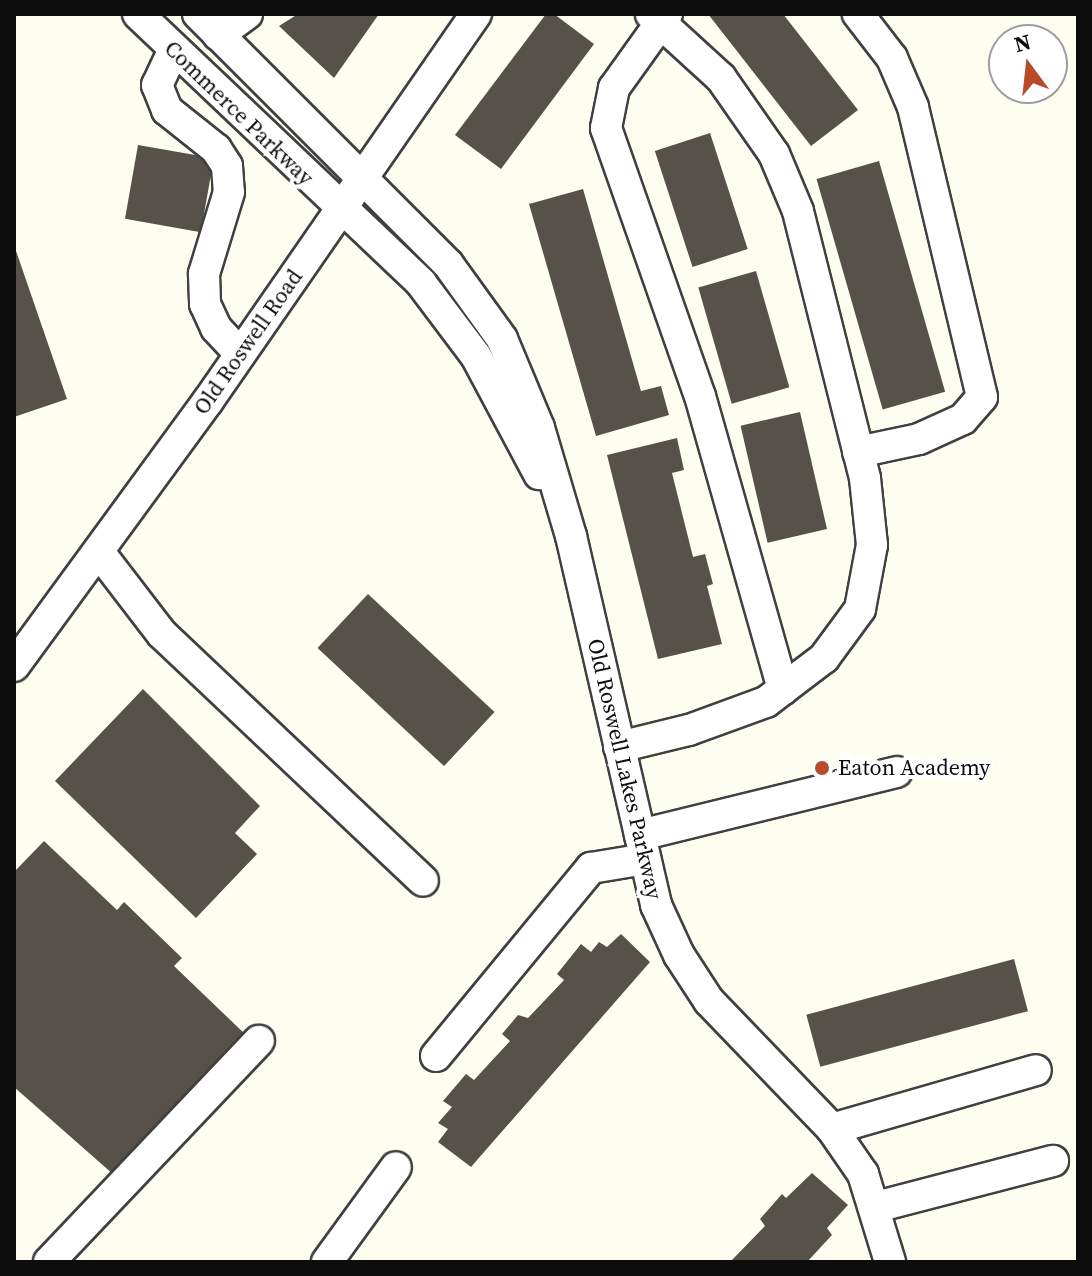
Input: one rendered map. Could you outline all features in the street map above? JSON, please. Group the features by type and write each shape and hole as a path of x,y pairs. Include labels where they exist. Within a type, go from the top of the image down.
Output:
{"street":[{"name":"Commerce Parkway","path":"138,14 339,211"},
{"path":"208,25 247,14"},
{"name":"Old Roswell Road","path":"14,666 240,354 476,14"},
{"path":"858,14 892,58 913,107 982,397 963,419 919,439 858,452"},
{"path":"619,747 689,730 766,702 824,658 860,609 872,545 858,452 798,211 774,154 721,78 660,16 614,88 606,128 700,396 783,689"},
{"name":"Commerce Parkway","path":"208,25 363,177"},
{"path":"174,49 157,85 167,110 216,149 227,166 229,192 204,274 205,304 216,328 240,354"},
{"name":"Old Roswell Lakes Parkway","path":"363,177 448,264 502,339 539,428 571,536 662,918 709,1001 832,1129 863,1174 876,1207 890,1262"},
{"name":"Old Roswell Lakes Parkway","path":"339,211 393,254 451,320 498,392 571,536"},
{"path":"99,552 162,634 423,881"},
{"path":"436,1056 591,868 643,847 896,772"},
{"path":"49,1262 259,1041"},
{"path":"832,1129 1036,1070"},
{"path":"876,1207 1053,1161"},
{"path":"327,1262 396,1167"}],"building":[{"path":"298,14 379,14 334,78 279,26"},
{"path":"546,14 554,14 594,44 501,169 455,135"},
{"path":"708,14 783,14 858,110 811,146"},
{"path":"710,133 748,249 693,267 655,151"},
{"path":"138,145 214,158 201,232 125,219"},
{"path":"879,161 945,392 883,410 817,179"},
{"path":"583,189 641,391 661,386 669,415 596,436 529,204"},
{"path":"14,245 67,399 14,417"},
{"path":"756,271 789,387 732,404 698,288"},
{"path":"800,412 827,529 768,543 741,426"},
{"path":"677,438 684,470 672,473 693,557 705,554 713,584 707,586 722,644 658,659 607,455"},
{"path":"368,594 495,712 444,766 318,648"},
{"path":"143,689 260,806 235,833 257,854 196,918 55,781"},
{"path":"44,841 117,910 124,902 182,958 174,966 247,1036 114,1175 14,1087 14,872"},
{"path":"621,934 650,962 471,1167 438,1142 448,1129 438,1123 452,1107 443,1101 466,1074 474,1080 510,1041 502,1034 518,1015 528,1018 564,980 557,974 581,944 591,952 599,942 607,947"},
{"path":"1014,959 1028,1011 820,1067 806,1015"},
{"path":"812,1173 848,1205 827,1228 832,1235 807,1262 730,1262 765,1226 760,1219 782,1194 786,1198"}],"place":[{"name":"Eaton Academy","path":"822,768"}]}
